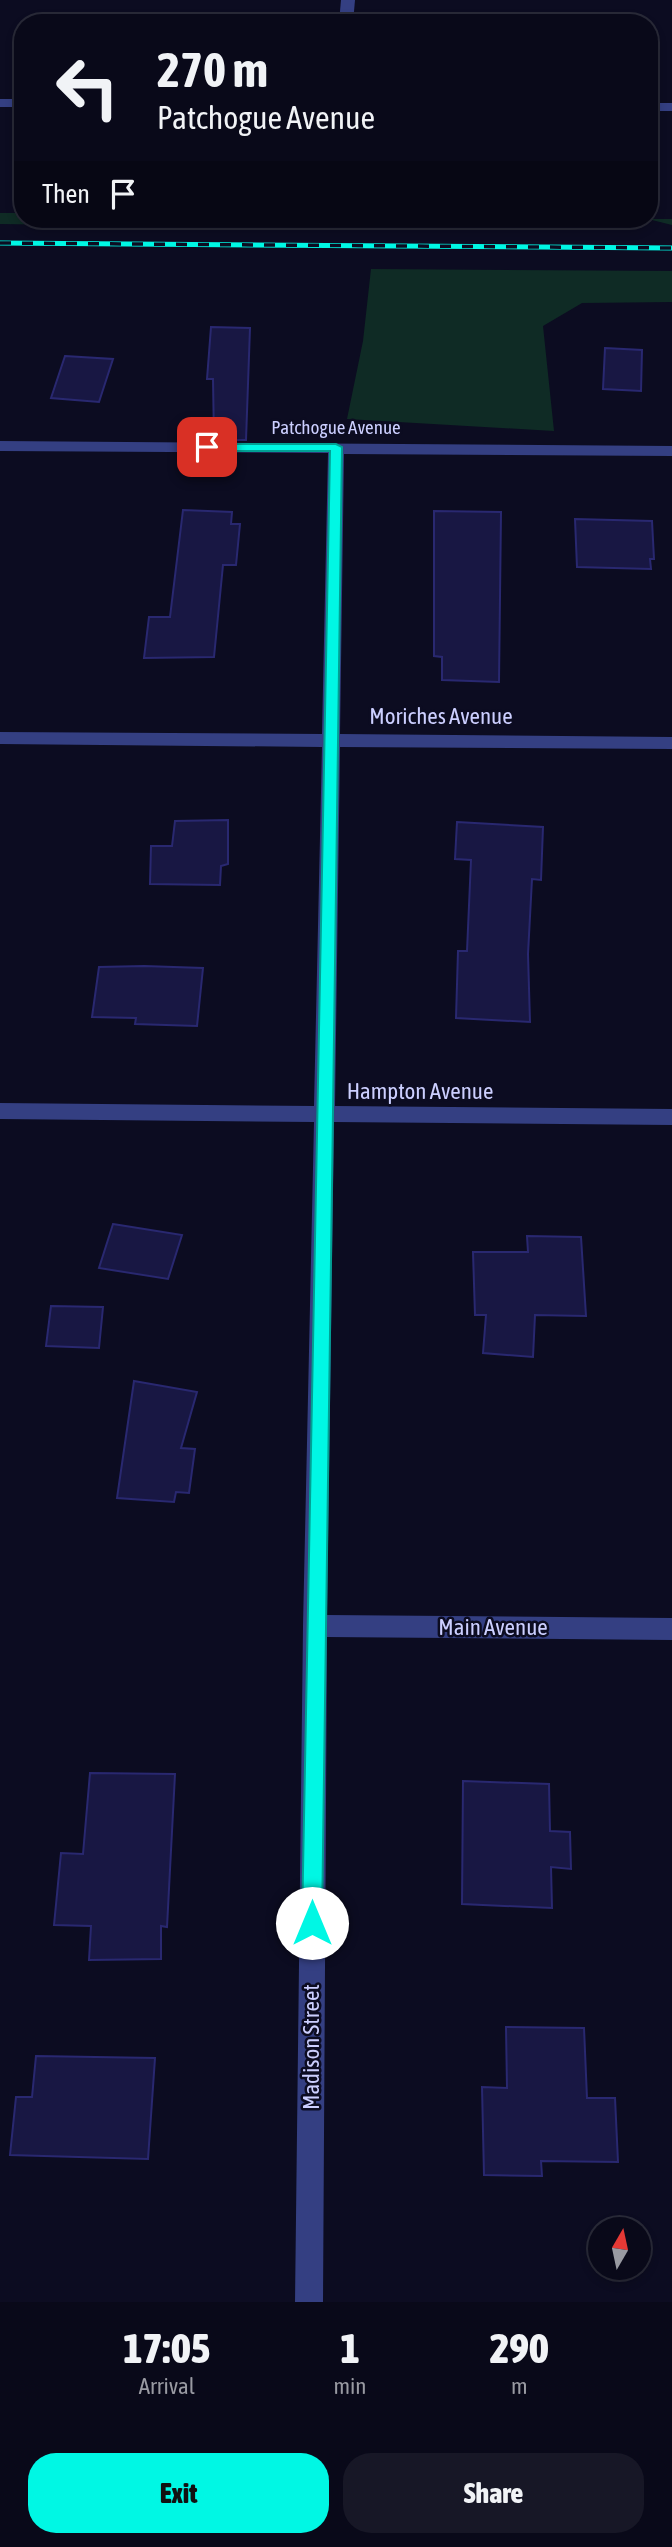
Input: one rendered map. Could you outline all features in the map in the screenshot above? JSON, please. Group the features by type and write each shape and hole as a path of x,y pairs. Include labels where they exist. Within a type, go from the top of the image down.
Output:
{"street":[{"name":"Patchogue Avenue","path":"0,446 672,451"},
{"name":"Madison Street","path":"309,2302 315,1626 336,447"},
{"name":"Moriches Avenue","path":"0,738 672,743"},
{"name":"Hampton Avenue","path":"0,1111 672,1117"},
{"name":"Main Avenue","path":"315,1626 672,1629"}],"green space":[{"path":"0,213 14,213 14,224 0,224"},
{"path":"658,219 672,219 672,225 658,222"},
{"path":"302,228 630,228 453,230"},
{"path":"371,269 672,271 672,302 582,303 543,326 554,431 347,419 363,341"}],"building":[{"path":"211,327 250,328 246,440 214,440 213,379 207,379"},
{"path":"605,348 642,350 641,391 603,389"},
{"path":"65,356 113,359 99,402 51,398"},
{"path":"183,510 232,512 231,524 240,524 236,565 223,565 214,657 144,658 149,617 170,617"},
{"path":"434,511 501,512 499,682 442,680 442,657 434,656"},
{"path":"575,519 652,521 654,559 650,559 651,569 577,567"},
{"path":"228,820 228,864 221,866 220,885 150,884 151,846 172,846 175,821"},
{"path":"457,822 543,827 541,880 532,879 528,954 530,1022 456,1018 458,951 467,951 471,860 455,859"},
{"path":"99,967 203,968 197,1026 135,1024 136,1018 92,1017"},
{"path":"113,1224 182,1235 168,1279 99,1268"},
{"path":"527,1236 581,1237 586,1316 535,1315 533,1357 483,1353 486,1315 475,1315 473,1252 528,1252"},
{"path":"51,1306 103,1307 99,1348 46,1346"},
{"path":"134,1381 197,1392 181,1448 195,1449 189,1493 176,1492 174,1502 117,1498"},
{"path":"90,1773 175,1774 167,1927 161,1926 161,1959 89,1960 91,1926 54,1925 61,1853 83,1854"},
{"path":"463,1781 549,1784 550,1831 570,1832 571,1869 551,1867 552,1908 462,1904"},
{"path":"506,2027 584,2028 587,2098 615,2098 618,2162 541,2161 542,2176 484,2175 482,2087 507,2088"},
{"path":"36,2056 155,2058 148,2159 10,2155 16,2097 32,2097"}],"railway":[{"path":"0,243 672,248"}],"route":[{"path":"207,447 336,447 312,1923"}]}
